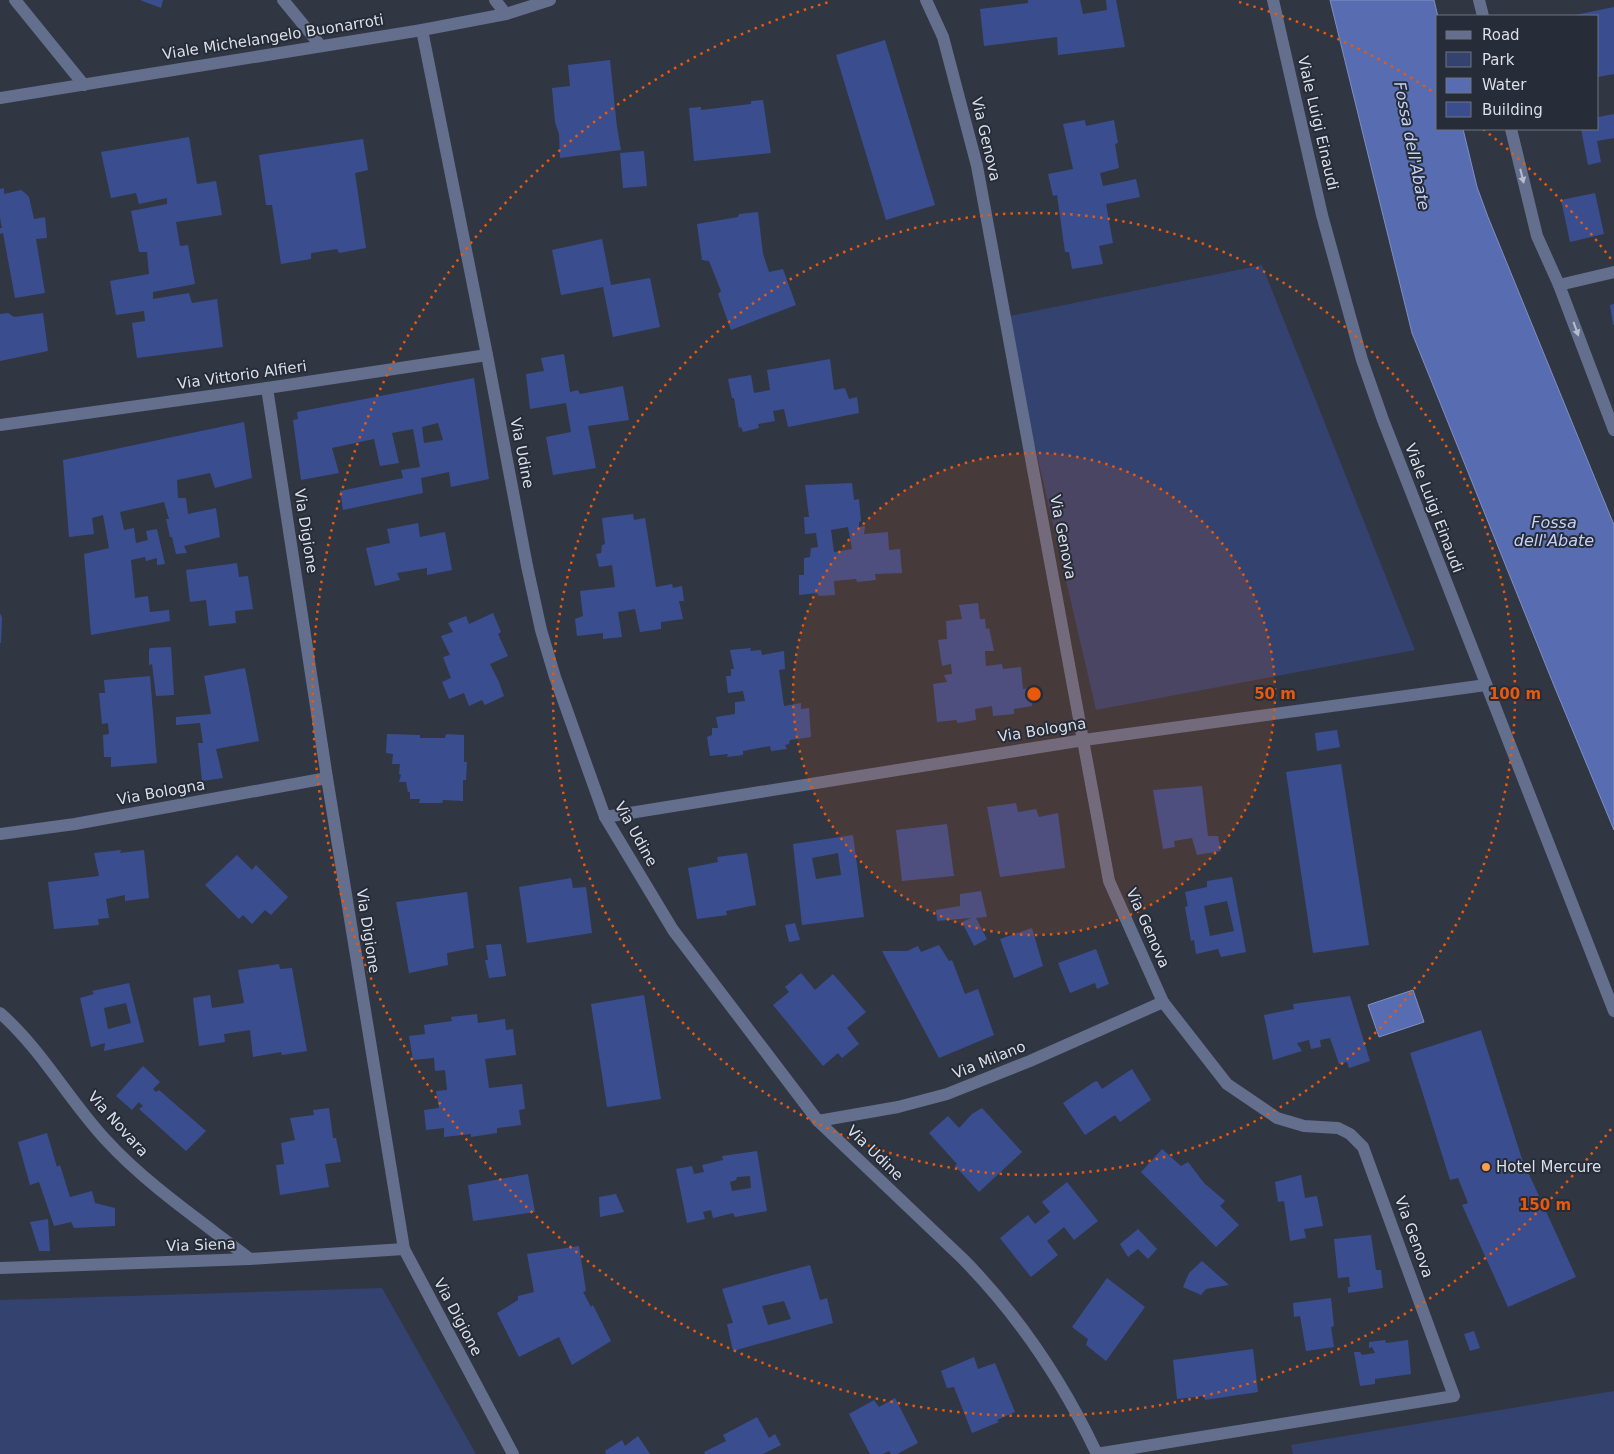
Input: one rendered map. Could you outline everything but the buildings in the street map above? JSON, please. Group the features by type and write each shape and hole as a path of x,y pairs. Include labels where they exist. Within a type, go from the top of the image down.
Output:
{"street":[{"path":"15,0 84,85"},
{"path":"283,0 320,45"},
{"path":"495,0 506,14"},
{"name":"Viale Michelangelo Buonarroti","path":"0,98 422,30 506,14 550,0"},
{"name":"Via Genova","path":"926,0 943,37 977,166 1109,881 1163,1002 1220,1076 1240,1094 1284,1121 1304,1126 1342,1129 1363,1147 1454,1396 1096,1454"},
{"path":"1269,0 1274,6"},
{"path":"1479,0 1483,15"},
{"name":"Viale Luigi Einaudi","path":"1274,6 1322,215 1362,360 1383,420 1614,1011"},
{"name":"Via Udine","path":"422,30 541,630 555,677 605,818 673,930 818,1121 963,1259 1018,1322 1071,1403 1096,1454"},
{"path":"1511,130 1537,236 1609,402 1614,430"},
{"path":"1559,285 1614,272"},
{"name":"Via Vittorio Alfieri","path":"0,425 487,355"},
{"name":"Via Digione","path":"267,388 327,778 404,1249 514,1454"},
{"name":"Via Bologna","path":"605,818 1084,740 1486,685"},
{"name":"Via Bologna","path":"0,834 75,824 327,778"},
{"name":"Via Milano","path":"818,1121 898,1107 947,1094 1030,1061 1163,1002"},
{"name":"Via Novara","path":"0,1013 28,1040 105,1138 126,1161 250,1259"},
{"name":"Via Siena","path":"0,1268 250,1259 404,1249"}],"green space":[{"path":"1262,265 1415,650 1096,710 1005,317"},
{"path":"382,1288 476,1454 0,1454 0,1300"},
{"path":"1614,1391 1614,1454 1293,1454 1291,1445"}],"water":[{"name":"Fossa dell'Abate","path":"1330,0 1434,0 1438,15 1436,15 1436,130 1463,130 1477,187 1488,217 1614,525 1614,830 1555,688 1412,333"},
{"path":"1413,990 1424,1022 1379,1037 1368,1005"}],"place":[{"name":"Hotel Mercure","path":"1486,1167"}]}
